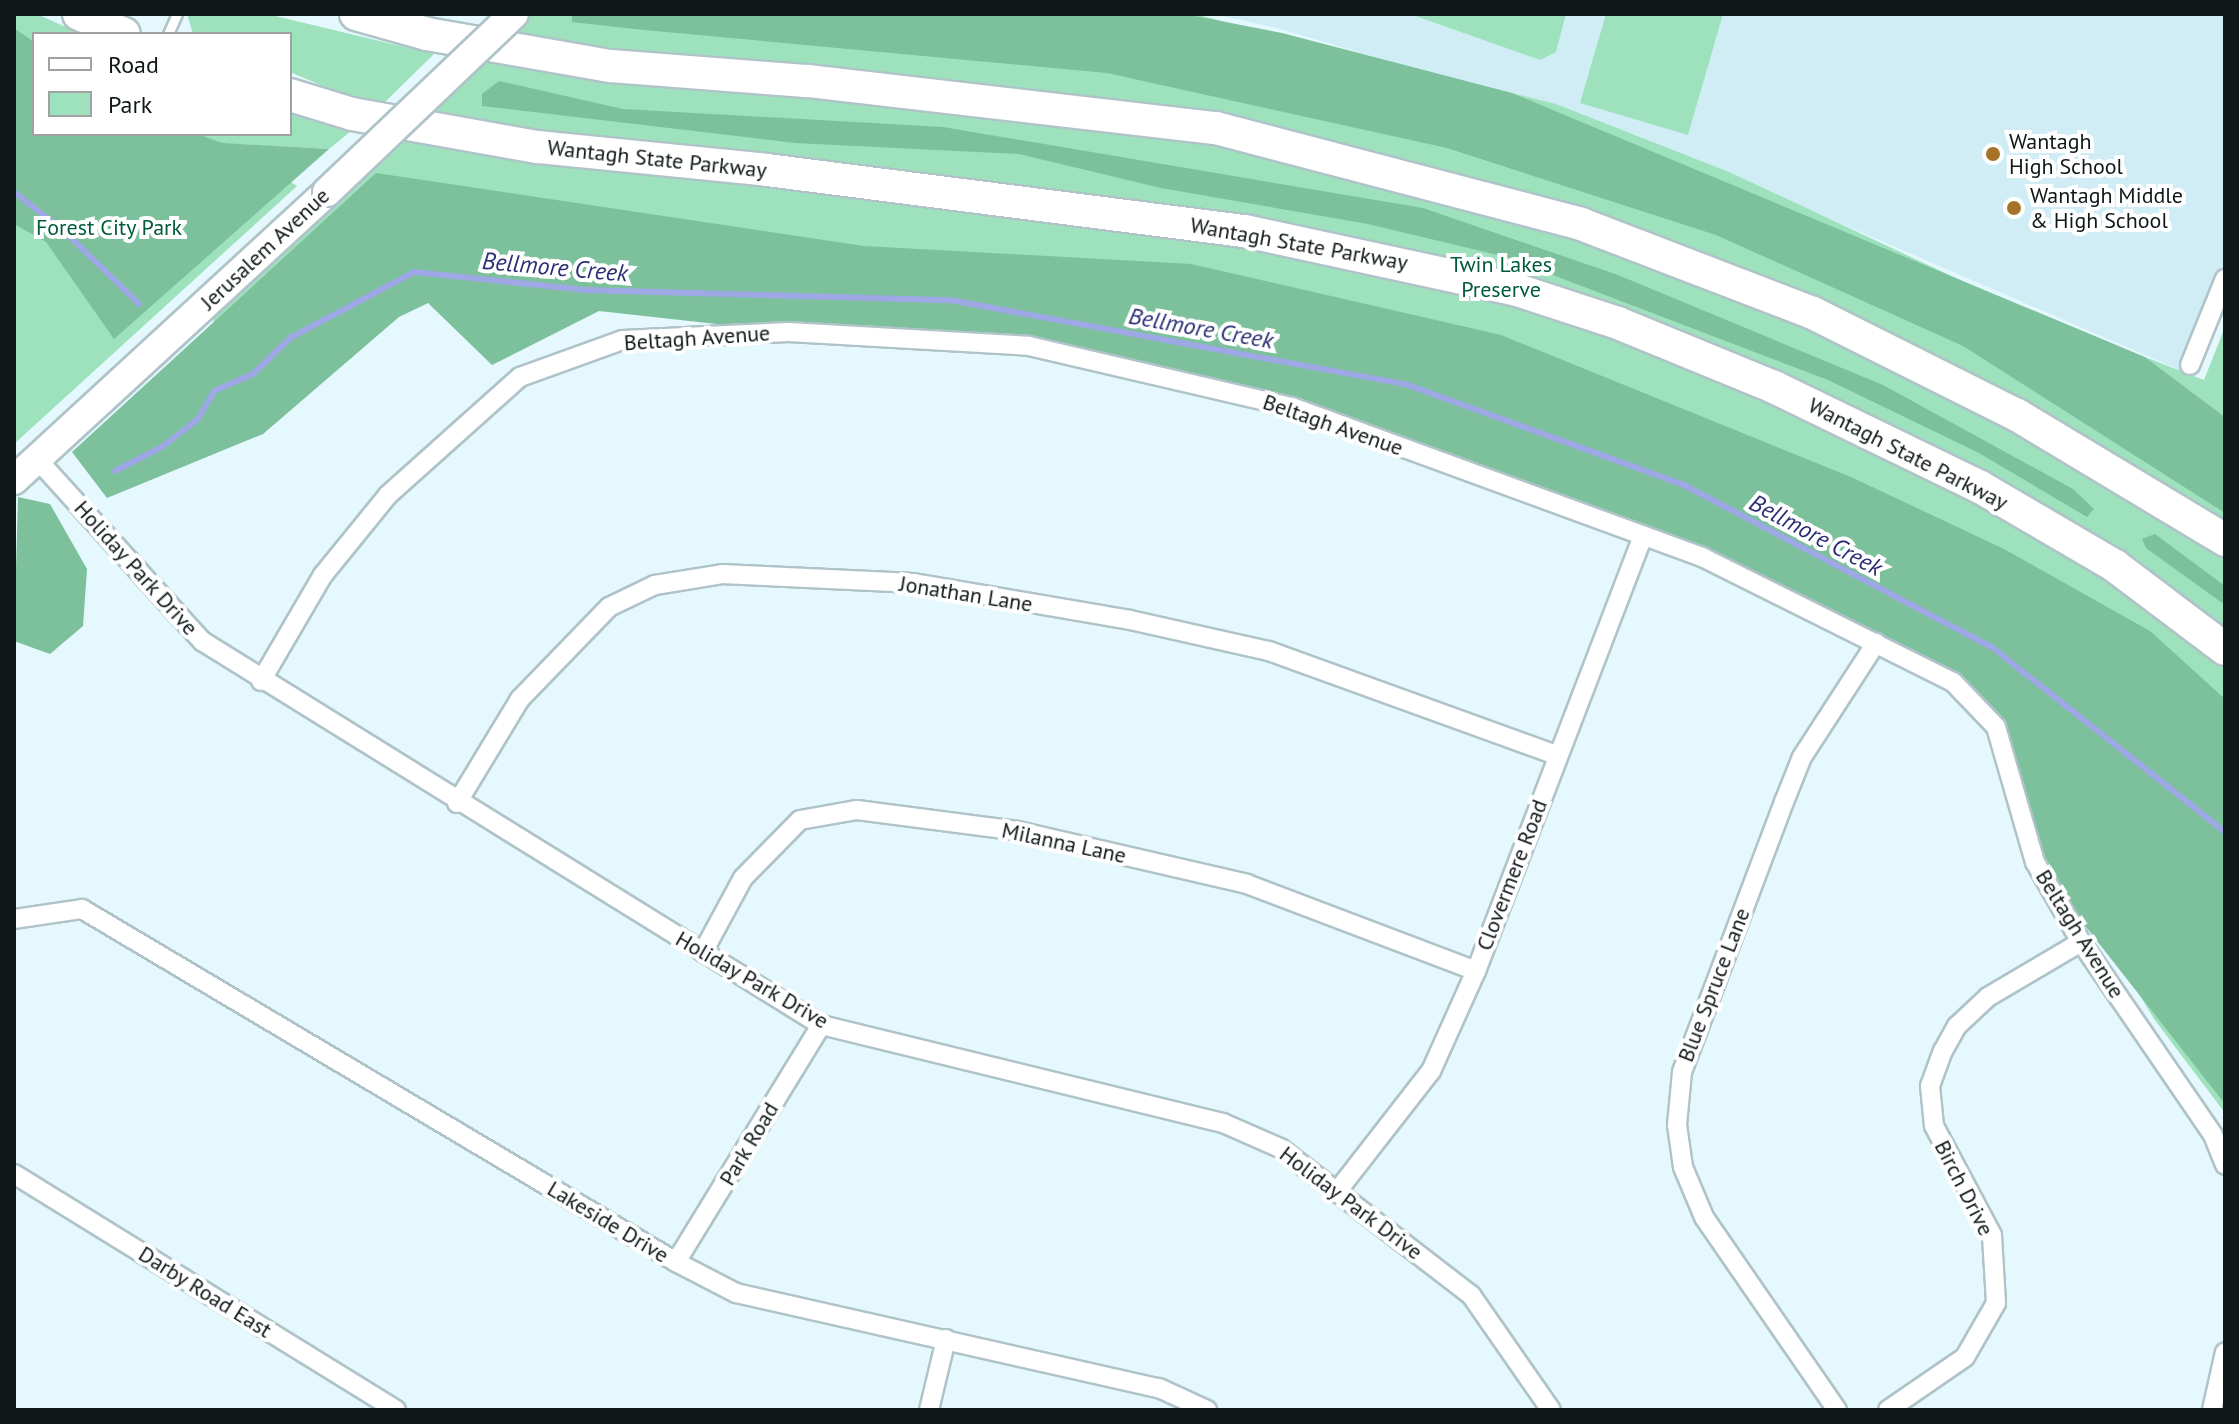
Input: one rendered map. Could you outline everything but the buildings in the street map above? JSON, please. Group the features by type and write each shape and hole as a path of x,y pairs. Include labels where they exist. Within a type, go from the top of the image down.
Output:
{"highway":[{"path":"79,14 120,32"},
{"path":"356,14 427,34 611,66 808,81 1216,128 1581,224 1813,313 2017,415 2225,540"},
{"name":"Wantagh State Parkway","path":"292,96 352,114 538,147 783,172 1245,231 1514,289 1618,323 1774,387 1980,487 2115,566 2225,649"}],"main road":[{"name":"Jerusalem Avenue","path":"14,480 327,192 514,14"}],"street":[{"path":"2190,365 2225,279"},
{"name":"Beltagh Avenue","path":"261,681 323,575 388,495 520,377 623,340 789,332 1029,346 1292,407 1702,557 1953,682 1996,727 2035,862 2081,942 2213,1135 2225,1165"},
{"name":"Holiday Park Drive","path":"37,459 202,641 457,803 821,1025 1223,1123 1280,1148 1339,1189 1471,1295 1551,1410"},
{"name":"Clovermere Road","path":"1339,1189 1431,1071 1476,971 1643,536"},
{"name":"Jonathan Lane","path":"457,803 520,699 609,607 655,585 722,574 914,583 1130,620 1269,651 1557,755"},
{"name":"Blue Spruce Lane","path":"1837,1410 1704,1217 1683,1167 1677,1125 1682,1072 1793,780 1876,643"},
{"name":"Milanna Lane","path":"703,952 743,878 800,820 857,810 1018,831 1247,884 1476,971"},
{"name":"Lakeside Drive","path":"14,919 82,909 676,1262 736,1293 1159,1388 1207,1410"},
{"name":"Birch Drive","path":"1888,1410 1965,1357 1996,1303 1992,1235 1934,1126 1930,1086 1943,1051 1957,1026 1988,997 2081,942"},
{"name":"Park Road","path":"676,1262 821,1025"},
{"name":"Darby Road East","path":"14,1174 396,1410"},
{"path":"929,1410 946,1339"},
{"path":"2212,1410 2225,1352"}],"shaded area":[{"name":"Wantagh Middle & High School","path":"1213,14 2225,14 2225,280 2189,374 1636,135 1277,28"}],"green space":[{"name":"Forest City Park","path":"14,14 37,14 77,32 32,32 32,136 292,136 292,115 350,132 329,149 230,144 297,186 14,444"},
{"path":"187,14 267,14 434,54 384,103 332,90 292,73 292,32 192,32"},
{"name":"Twin Lakes Preserve","path":"532,14 1194,14 1556,104 1729,172 2151,369 2225,424 2225,1113 2154,1019 2095,920 1970,676 1542,482 1028,338 424,292 248,357 208,315"},
{"path":"572,14 1184,14 1282,33 1512,93 2145,357 2225,417 2225,513 1963,346 1716,235 1447,148 1107,73 634,29 572,22"},
{"path":"1410,14 1566,14 1556,52 1540,60"},
{"path":"1606,14 1723,14 1688,135 1580,103"},
{"name":"Forest City Park","path":"14,28 32,41 32,136 203,136 222,143 329,149 114,339 46,242 14,224"},
{"path":"499,81 623,109 943,127 1423,208 1618,275 1883,385 2073,489 2094,509 2087,517 1979,453 1828,380 1506,257 1368,224 1161,188 1019,154 795,143 482,106 482,94"},
{"path":"376,173 864,246 1191,264 1501,335 1851,477 2004,549 2150,631 2225,699 2225,1104 2035,862 1996,727 1953,682 1702,557 1292,407 1029,346 789,332 599,311 492,365 428,303 399,317 263,434 107,498 72,452"},
{"path":"2225,327 2225,417 2145,357 2204,380"},
{"path":"18,497 50,504 87,569 83,626 50,654 14,641"},
{"path":"2155,534 2225,586 2225,605 2146,548 2142,539"}],"waterway":[{"name":"Bellmore Creek","path":"14,192 63,230 139,304"},
{"name":"Bellmore Creek","path":"115,471 162,447 198,419 214,391 253,374 290,338 414,272 584,290 950,300 1408,385 1684,485 1993,648 2225,832"}],"place":[{"name":"Wantagh High School","path":"1993,154"},
{"name":"Wantagh Middle & High School","path":"2014,208"}]}
